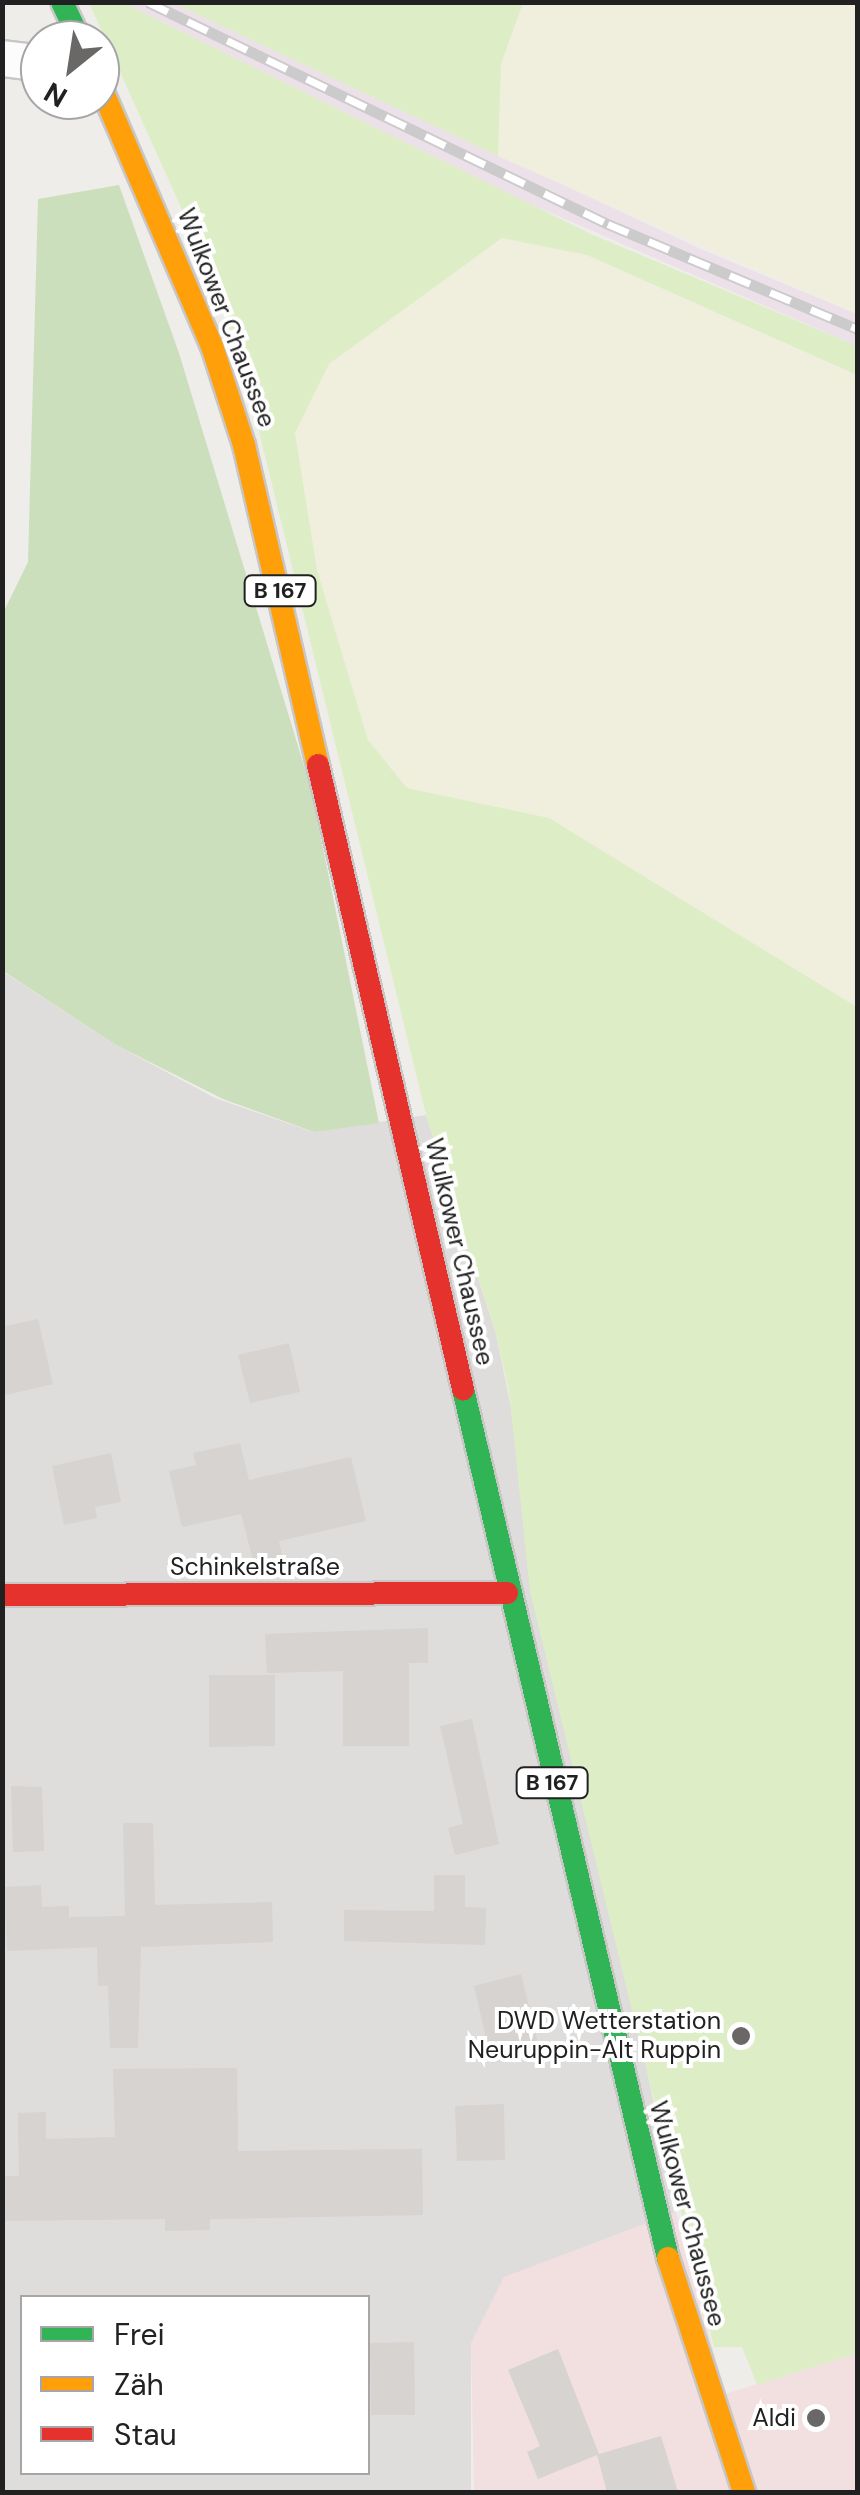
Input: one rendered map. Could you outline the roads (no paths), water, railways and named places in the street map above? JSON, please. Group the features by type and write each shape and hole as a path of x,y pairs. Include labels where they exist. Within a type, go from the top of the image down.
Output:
{"main road":[{"name":"Wulkower Chaussee","path":"115,120 205,328 244,444 652,2207 724,2444 744,2492"},
{"name":"Schinkelstraße","path":"2,1595 507,1593"},
{"name":"Wulkower Chaussee","path":"724,2444 732,2492"}],"railway":[{"path":"148,2 608,224 858,329"}],"place":[{"name":"DWD Wetterstation Neuruppin-Alt Ruppin","path":"741,2036"},
{"name":"Aldi","path":"816,2418"}]}
